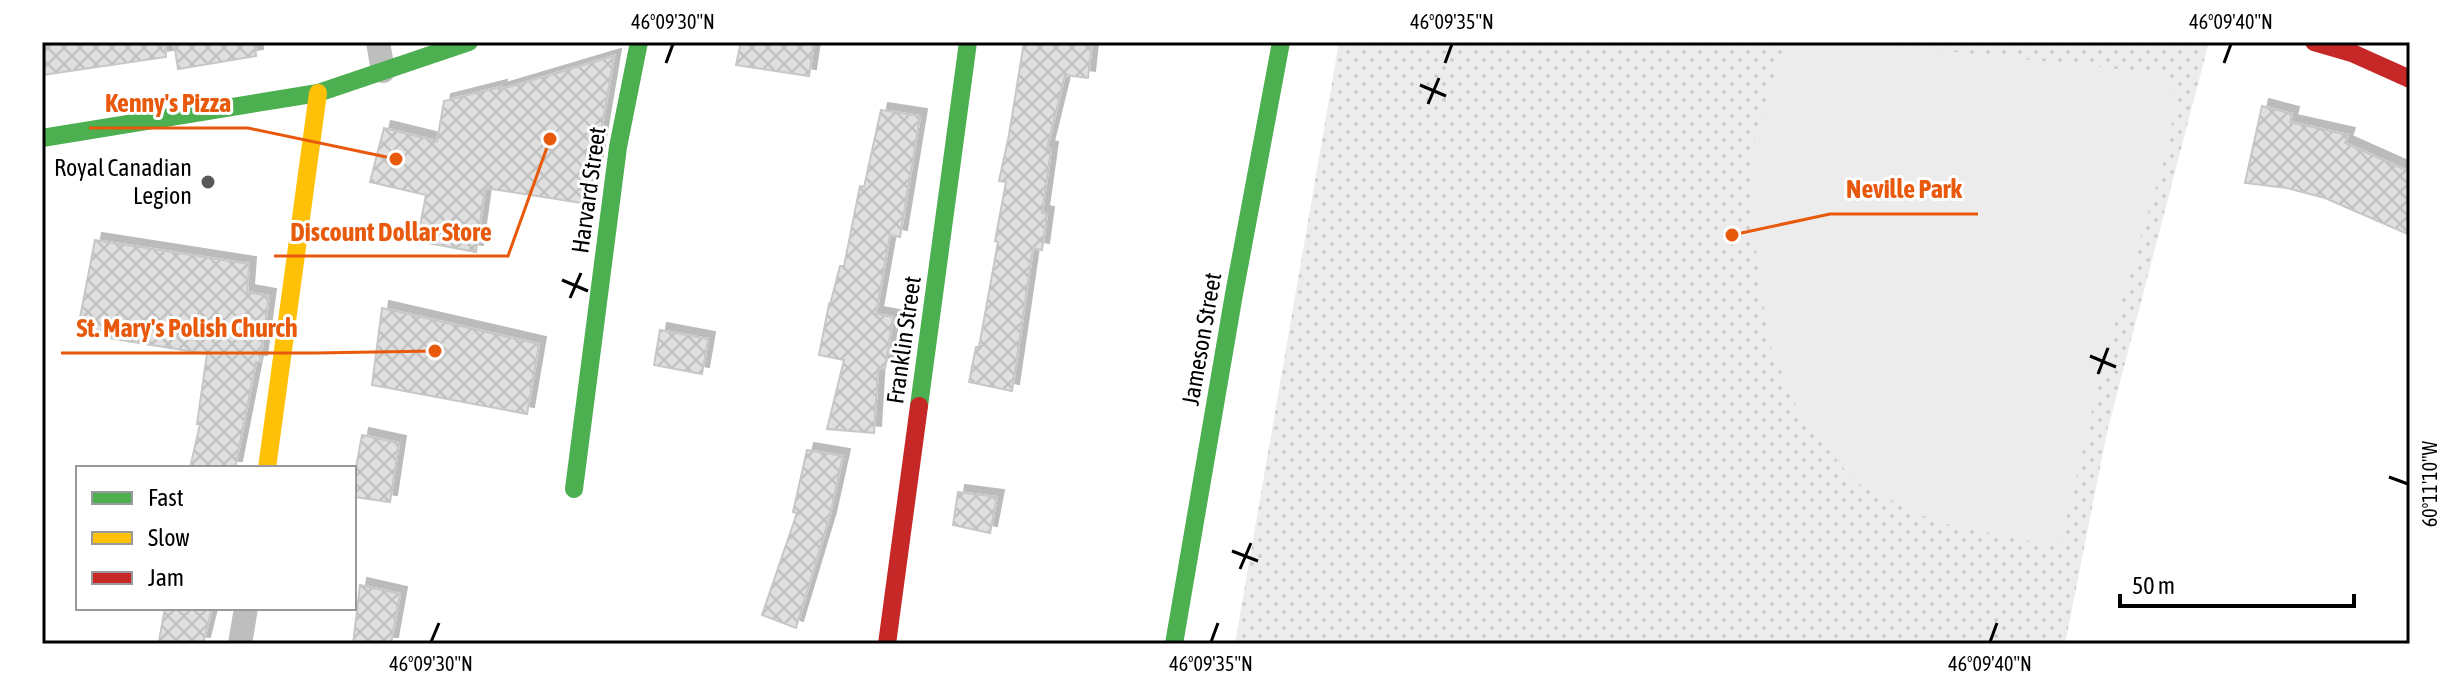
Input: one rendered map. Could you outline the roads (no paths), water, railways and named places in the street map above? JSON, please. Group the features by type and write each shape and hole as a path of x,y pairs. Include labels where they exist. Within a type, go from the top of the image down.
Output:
{"street":[{"path":"378,42 383,71"},
{"path":"42,138 318,93 469,42"},
{"name":"Harvard Street","path":"574,489 618,147 639,42"},
{"name":"Franklin Street","path":"887,644 968,42"},
{"name":"Jameson Street","path":"1174,644 1281,42"},
{"path":"2314,42 2352,53 2410,79"},
{"path":"267,466 318,93"},
{"path":"240,644 246,610"}],"place":[{"name":"Discount Dollar Store","path":"550,139"},
{"name":"Kenny's Pizza","path":"396,159"},
{"name":"Royal Canadian Legion","path":"208,182"},
{"name":"Neville Park","path":"1732,235"},
{"name":"St. Mary's Polish Church","path":"435,351"}]}
